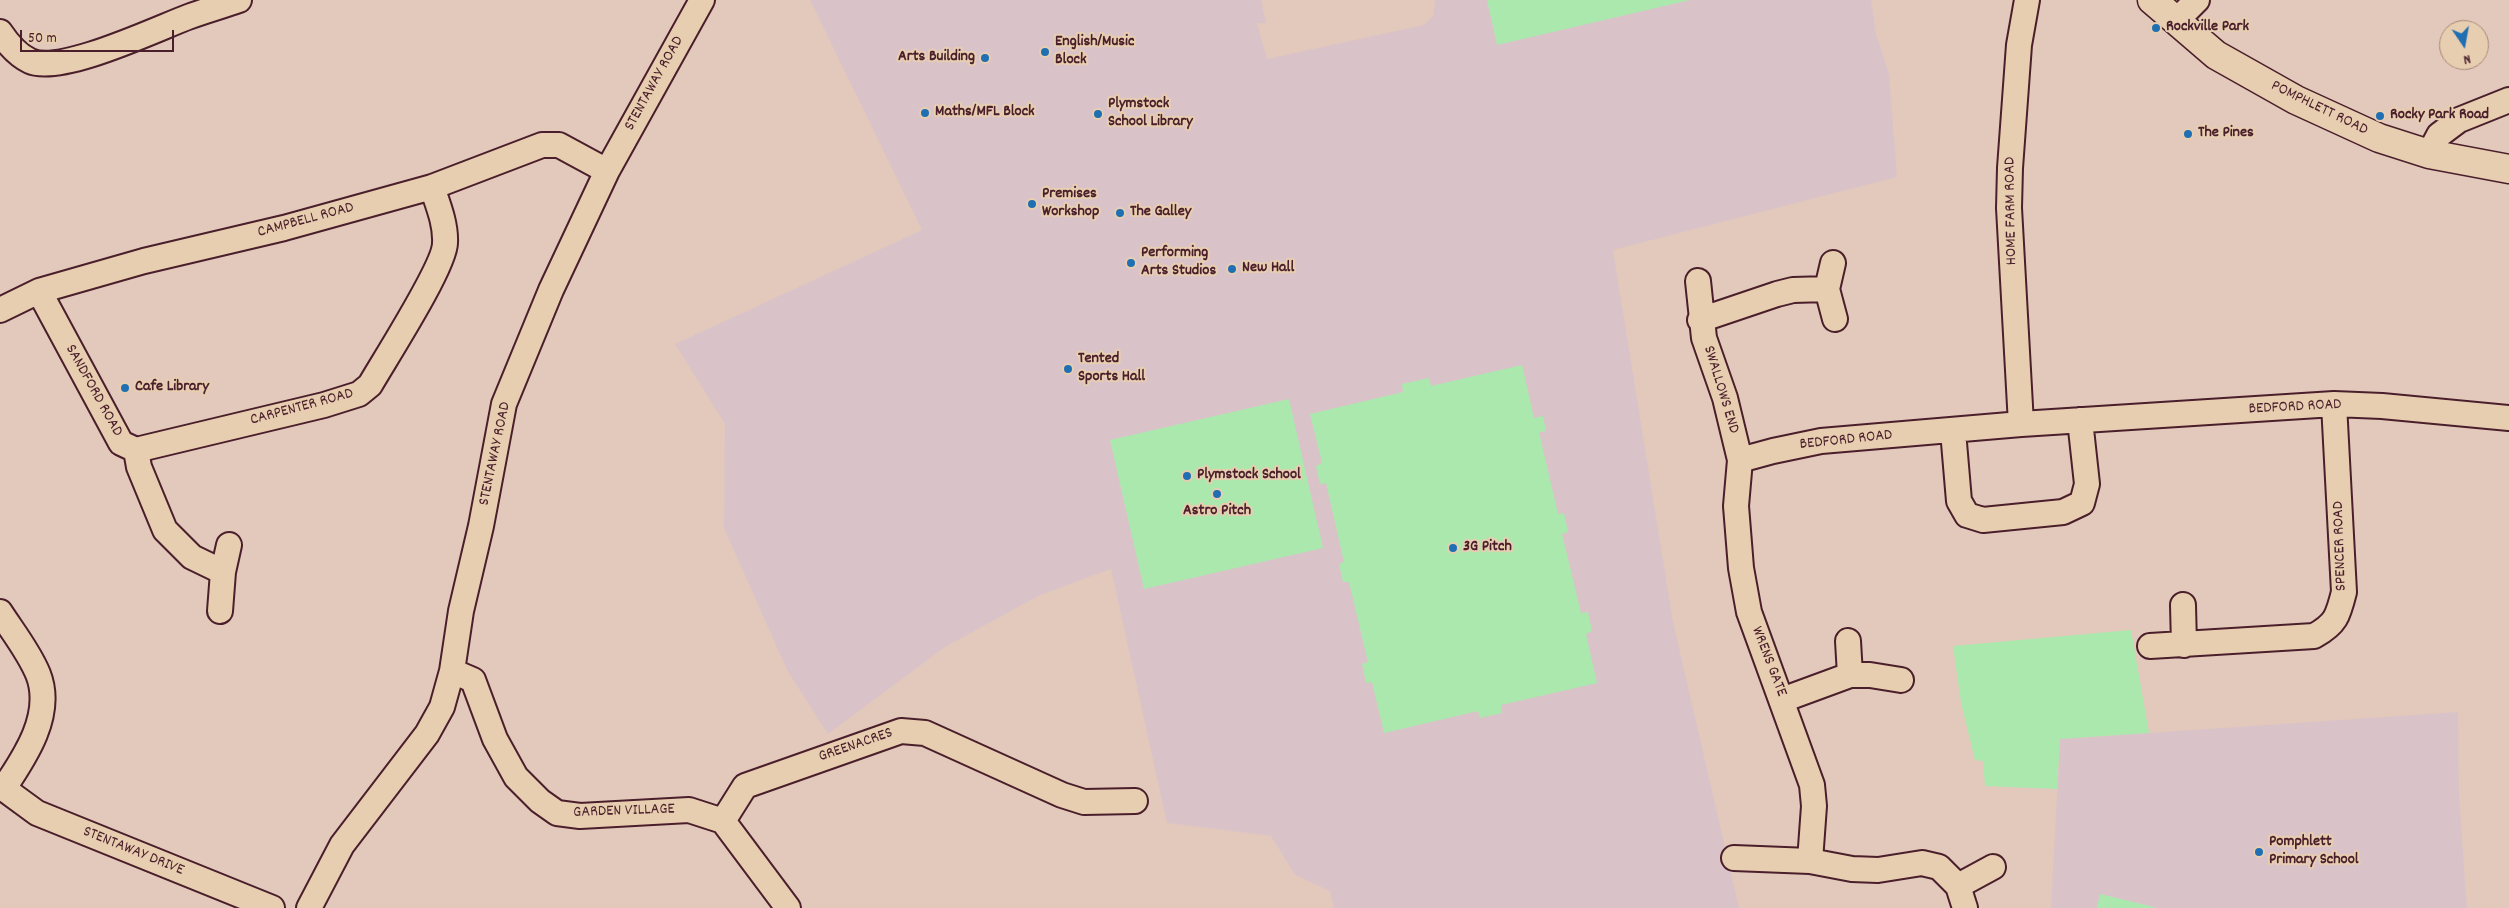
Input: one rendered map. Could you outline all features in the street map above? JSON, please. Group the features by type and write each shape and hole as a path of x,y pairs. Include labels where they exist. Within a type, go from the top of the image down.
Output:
{"street":[{"path":"3,43 32,62 64,62 118,45 239,0"},
{"name":"STENTAWAY ROAD","path":"309,908 342,845 427,734 442,707 452,671 461,611 481,526 504,404 551,290 607,171 702,0"},
{"name":"HOME FARM ROAD","path":"2021,424 2009,208 2019,45 2024,8 2027,0"},
{"name":"POMPHLETT ROAD","path":"2152,0 2216,55 2296,100 2379,138 2429,154 2509,169"},
{"path":"2176,21 2197,0"},
{"path":"2429,154 2439,135 2458,120 2509,100"},
{"name":"CAMPBELL ROAD","path":"0,310 39,291 144,262 284,228 432,187 542,145 559,146 607,171"},
{"name":"CARPENTER ROAD","path":"136,450 324,405 358,394 370,384 437,267 445,245 444,225 432,187"},
{"path":"1833,263 1827,288 1834,319"},
{"name":"SWALLOWS END","path":"1698,282 1700,320 1709,357 1725,398 1740,460"},
{"path":"1700,320 1777,294 1794,290 1827,288"},
{"name":"SANDFORD ROAD","path":"39,291 121,443 136,450 139,466 165,530 192,557 223,572"},
{"name":"BEDFORD ROAD","path":"1740,460 1773,450 1821,441 2021,424 2334,404 2382,406 2509,418"},
{"name":"SPENCER ROAD","path":"2150,646 2314,636 2328,628 2338,615 2344,592 2334,404"},
{"path":"1953,431 1959,501 1967,515 1983,520 2063,512 2082,503 2087,484 2080,420"},
{"name":"WRENS GATE","path":"1740,460 1736,506 1741,568 1749,612 1812,785 1814,806 1810,861"},
{"path":"220,611 223,572 229,545"},
{"path":"2183,605 2184,645"},
{"path":"0,612 30,657 39,676 42,702 38,726 23,759 2,787"},
{"path":"1848,641 1850,675"},
{"name":"GARDEN VILLAGE","path":"452,671 473,680 495,739 516,777 540,801 556,813 580,816 689,810 724,821"},
{"path":"1782,700 1850,675 1870,675 1901,680"},
{"name":"GREENACRES","path":"724,821 745,786 901,731 925,733 1062,795 1084,802 1135,801"},
{"name":"STENTAWAY DRIVE","path":"2,787 37,813 272,908"},
{"path":"724,821 788,908"},
{"path":"1734,858 1810,861 1852,869 1878,870 1922,863 1939,867 1962,897 1993,867"}],"shaded area":[{"name":"Plymstock School","path":"810,0 1261,0 1266,23 1257,23 1267,59 1424,25 1433,16 1435,0 1871,0 1876,34 1889,74 1897,177 1613,250 1673,622 1739,908 1334,908 1330,891 1295,875 1271,836 1167,823 1111,569 1040,595 945,647 828,734 787,670 724,528 725,424 675,344 922,230"},
{"name":"Pomphlett Primary School","path":"2458,712 2459,796 2467,908 2051,908 2060,739"}],"green space":[{"path":"1487,0 1690,0 1497,45"},
{"name":"3G Pitch","path":"1522,365 1534,418 1543,416 1546,431 1539,432 1558,514 1564,513 1568,532 1562,534 1581,613 1588,612 1592,631 1586,634 1597,683 1501,705 1502,713 1480,718 1478,711 1384,733 1372,682 1366,683 1362,664 1368,662 1349,582 1343,582 1339,564 1344,562 1326,483 1320,484 1316,466 1322,463 1310,414 1403,392 1402,384 1429,378 1431,386"},
{"name":"Astro Pitch","path":"1289,399 1323,548 1144,589 1110,440"},
{"path":"2131,630 2149,733 2060,739 2057,789 1985,786 1983,761 1975,760 1961,703 1953,646"},
{"path":"2100,894 2158,908 2097,908"}],"place":[{"name":"Rockville Park","path":"2156,28"},
{"name":"English/Music Block","path":"1045,52"},
{"name":"Arts Building","path":"985,58"},
{"name":"Maths/MFL Block","path":"925,113"},
{"name":"Plymstock School Library","path":"1098,114"},
{"name":"Rocky Park Road","path":"2380,116"},
{"name":"The Pines","path":"2188,134"},
{"name":"Premises Workshop","path":"1032,204"},
{"name":"The Galley","path":"1120,213"},
{"name":"Performing Arts Studios","path":"1131,263"},
{"name":"New Hall","path":"1232,269"},
{"name":"Tented Sports Hall","path":"1068,369"},
{"name":"Cafe Library","path":"125,388"},
{"name":"Plymstock School","path":"1187,476"},
{"name":"Astro Pitch","path":"1217,494"},
{"name":"3G Pitch","path":"1453,548"},
{"name":"Pomphlett Primary School","path":"2259,852"}]}
